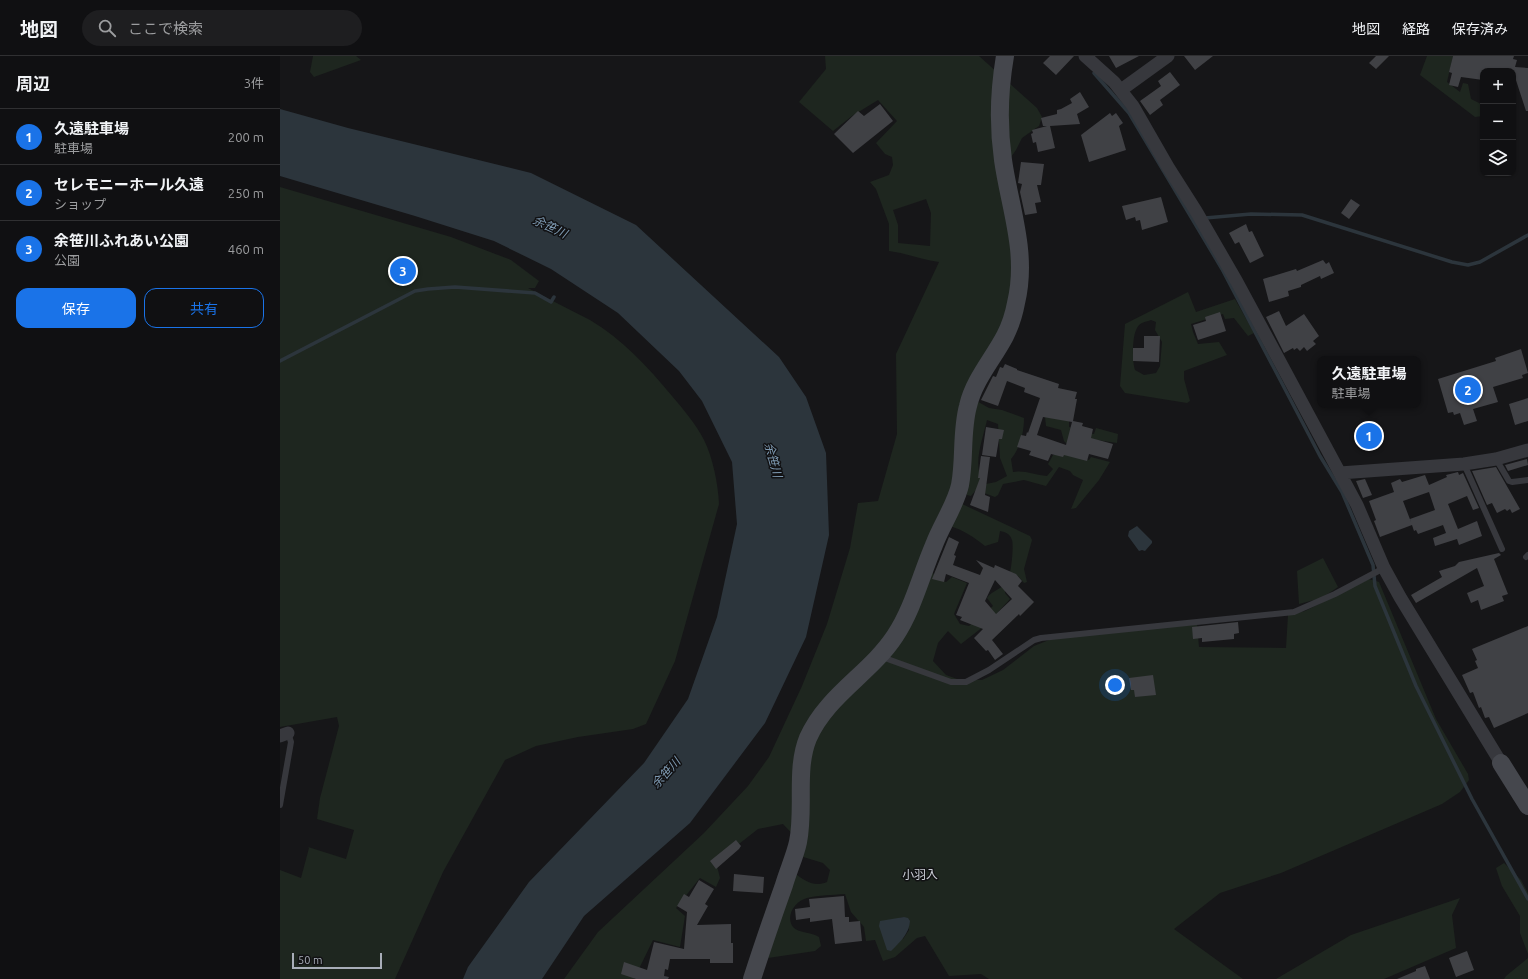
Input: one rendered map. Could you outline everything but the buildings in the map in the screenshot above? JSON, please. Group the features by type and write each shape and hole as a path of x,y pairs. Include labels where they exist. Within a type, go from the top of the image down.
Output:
{"street":[{"path":"752,979 798,842 801,810 802,768 808,740 820,717 832,701 881,656 896,635 912,605 934,543 959,489 963,468 962,435 968,405 975,387 1006,334 1017,300 1021,273 1021,257 1003,160 1000,128 999,95 1005,56"},
{"path":"1085,56 1114,82 1133,106 1237,282 1357,505 1384,568 1400,597 1528,806"},
{"path":"1121,90 1168,56"},
{"path":"1340,473 1464,464 1496,459 1528,450"}],"lane":[{"path":"1496,459 1509,481 1528,480"},
{"path":"1464,464 1502,549"},
{"path":"881,656 951,682 966,682 989,670 1034,640 1041,638 1125,628 1294,612 1335,594 1384,568"},
{"path":"280,805 291,742 284,734"}],"shaded area":[{"path":"313,56 356,56 361,60 314,77 310,72"},
{"path":"825,56 979,56 1037,108 1042,117 1039,126 1022,138 1006,164 1016,252 1010,310 966,395 989,408 1002,410 1024,418 1021,440 1011,459 1013,472 1026,472 1047,476 1053,469 1048,464 1053,455 1066,453 1068,445 1064,441 1061,430 1046,426 1045,417 1069,420 1069,427 1094,434 1096,428 1118,434 1117,443 1090,439 1074,456 1089,460 1091,457 1110,462 1099,480 1076,508 1071,509 1083,480 1073,475 1070,471 1059,467 1046,486 1024,480 1003,484 998,495 995,497 976,490 971,496 967,495 964,490 924,560 937,579 946,582 952,577 967,583 954,614 960,624 969,626 993,606 987,598 1003,586 1008,580 1013,543 1009,535 1000,531 998,542 985,546 968,534 950,526 960,503 1030,536 1032,540 1024,569 1027,582 1024,583 1018,576 1005,589 1005,593 1010,599 988,623 961,644 948,631 938,643 933,661 946,675 957,679 982,680 1003,670 1034,646 1054,638 1197,624 1199,647 1286,648 1288,615 1305,611 1369,579 1379,582 1436,719 1468,774 1469,780 1460,792 1442,804 1281,873 1220,893 1174,929 1243,979 989,979 981,974 949,976 925,936 917,938 895,957 883,961 875,940 866,941 864,927 851,912 845,894 807,898 799,902 792,910 790,918 795,929 819,937 821,946 815,951 768,958 793,872 813,884 822,884 827,882 830,870 823,863 800,856 802,844 783,824 758,829 716,862 720,878 716,887 700,878 676,908 685,916 680,947 653,940 634,979 564,979 598,932 704,833 748,786 769,757 802,686 827,624 850,548 858,503 878,501 897,434 896,354 939,262 889,251 889,224 876,189 870,182 889,175 893,165 892,157 885,154 876,143 897,121 878,100 852,116 833,131 799,102 826,69","holes":["926,199 931,213 930,246 898,243 898,225 893,210","987,420 998,424 1000,458 1007,476 996,482 986,484 981,478 979,470 978,462","904,917 909,930 903,939 899,918"]},
{"path":"1427,56 1453,56 1447,82 1460,92 1463,83 1468,84 1471,99 1480,104 1480,116 1475,117 1420,75"},
{"path":"280,187 451,237 511,260 539,281 535,288 528,288 590,320 602,328 634,354 654,375 685,411 701,434 710,455 718,488 719,504 675,661 646,724 633,729 578,737 536,746 505,760 443,872 395,979 280,979 280,870 301,878 308,847 346,859 354,830 317,819 320,798 339,726 337,717 280,727"},
{"path":"1188,292 1196,312 1235,299 1254,333 1248,336 1234,318 1225,319 1223,314 1191,324 1198,344 1219,342 1227,355 1184,371 1184,379 1190,401 1187,403 1125,393 1120,386 1125,324","holes":["1151,320 1156,322 1155,330 1162,342 1160,366 1156,373 1144,375 1135,370 1134,366 1133,342 1135,332 1141,323"]},
{"path":"1323,558 1338,587 1322,598 1299,604 1297,571"},
{"path":"1504,863 1521,880 1528,893 1528,954 1520,933 1520,916 1502,886 1496,868"},
{"path":"1460,898 1452,915 1456,948 1384,979 1276,979 1351,935"},
{"path":"1528,958 1528,979 1504,979 1506,976"}],"water":[{"name":"余笹川","path":"280,109 348,128 531,173 636,225 779,357 806,397 826,453 829,535 806,637 765,723 690,823 584,916 542,979 463,979 468,967 529,882 644,763 688,699 717,617 737,524 732,462 702,401 679,371 618,313 551,269 494,241 280,176"},
{"path":"1137,526 1152,541 1145,551 1139,551 1128,536 1129,531"},
{"path":"904,917 908,918 910,921 906,934 891,951 887,950 879,926 880,921"}],"waterway":[{"path":"1094,73 1129,113 1222,269 1320,456 1342,492 1373,565 1375,586 1416,686 1472,799 1528,899"},
{"path":"1205,218 1251,214 1302,215 1452,262 1468,265 1480,262 1528,235"},
{"path":"280,361 415,291 455,287 535,293 551,302 554,297"}],"place":[{"name":"余笹川ふれあい公園","path":"403,271"},
{"name":"セレモニーホール久遠","path":"1468,390"},
{"name":"久遠駐車場","path":"1369,436"}],"district":[{"name":"小羽入","path":"920,875"}]}
